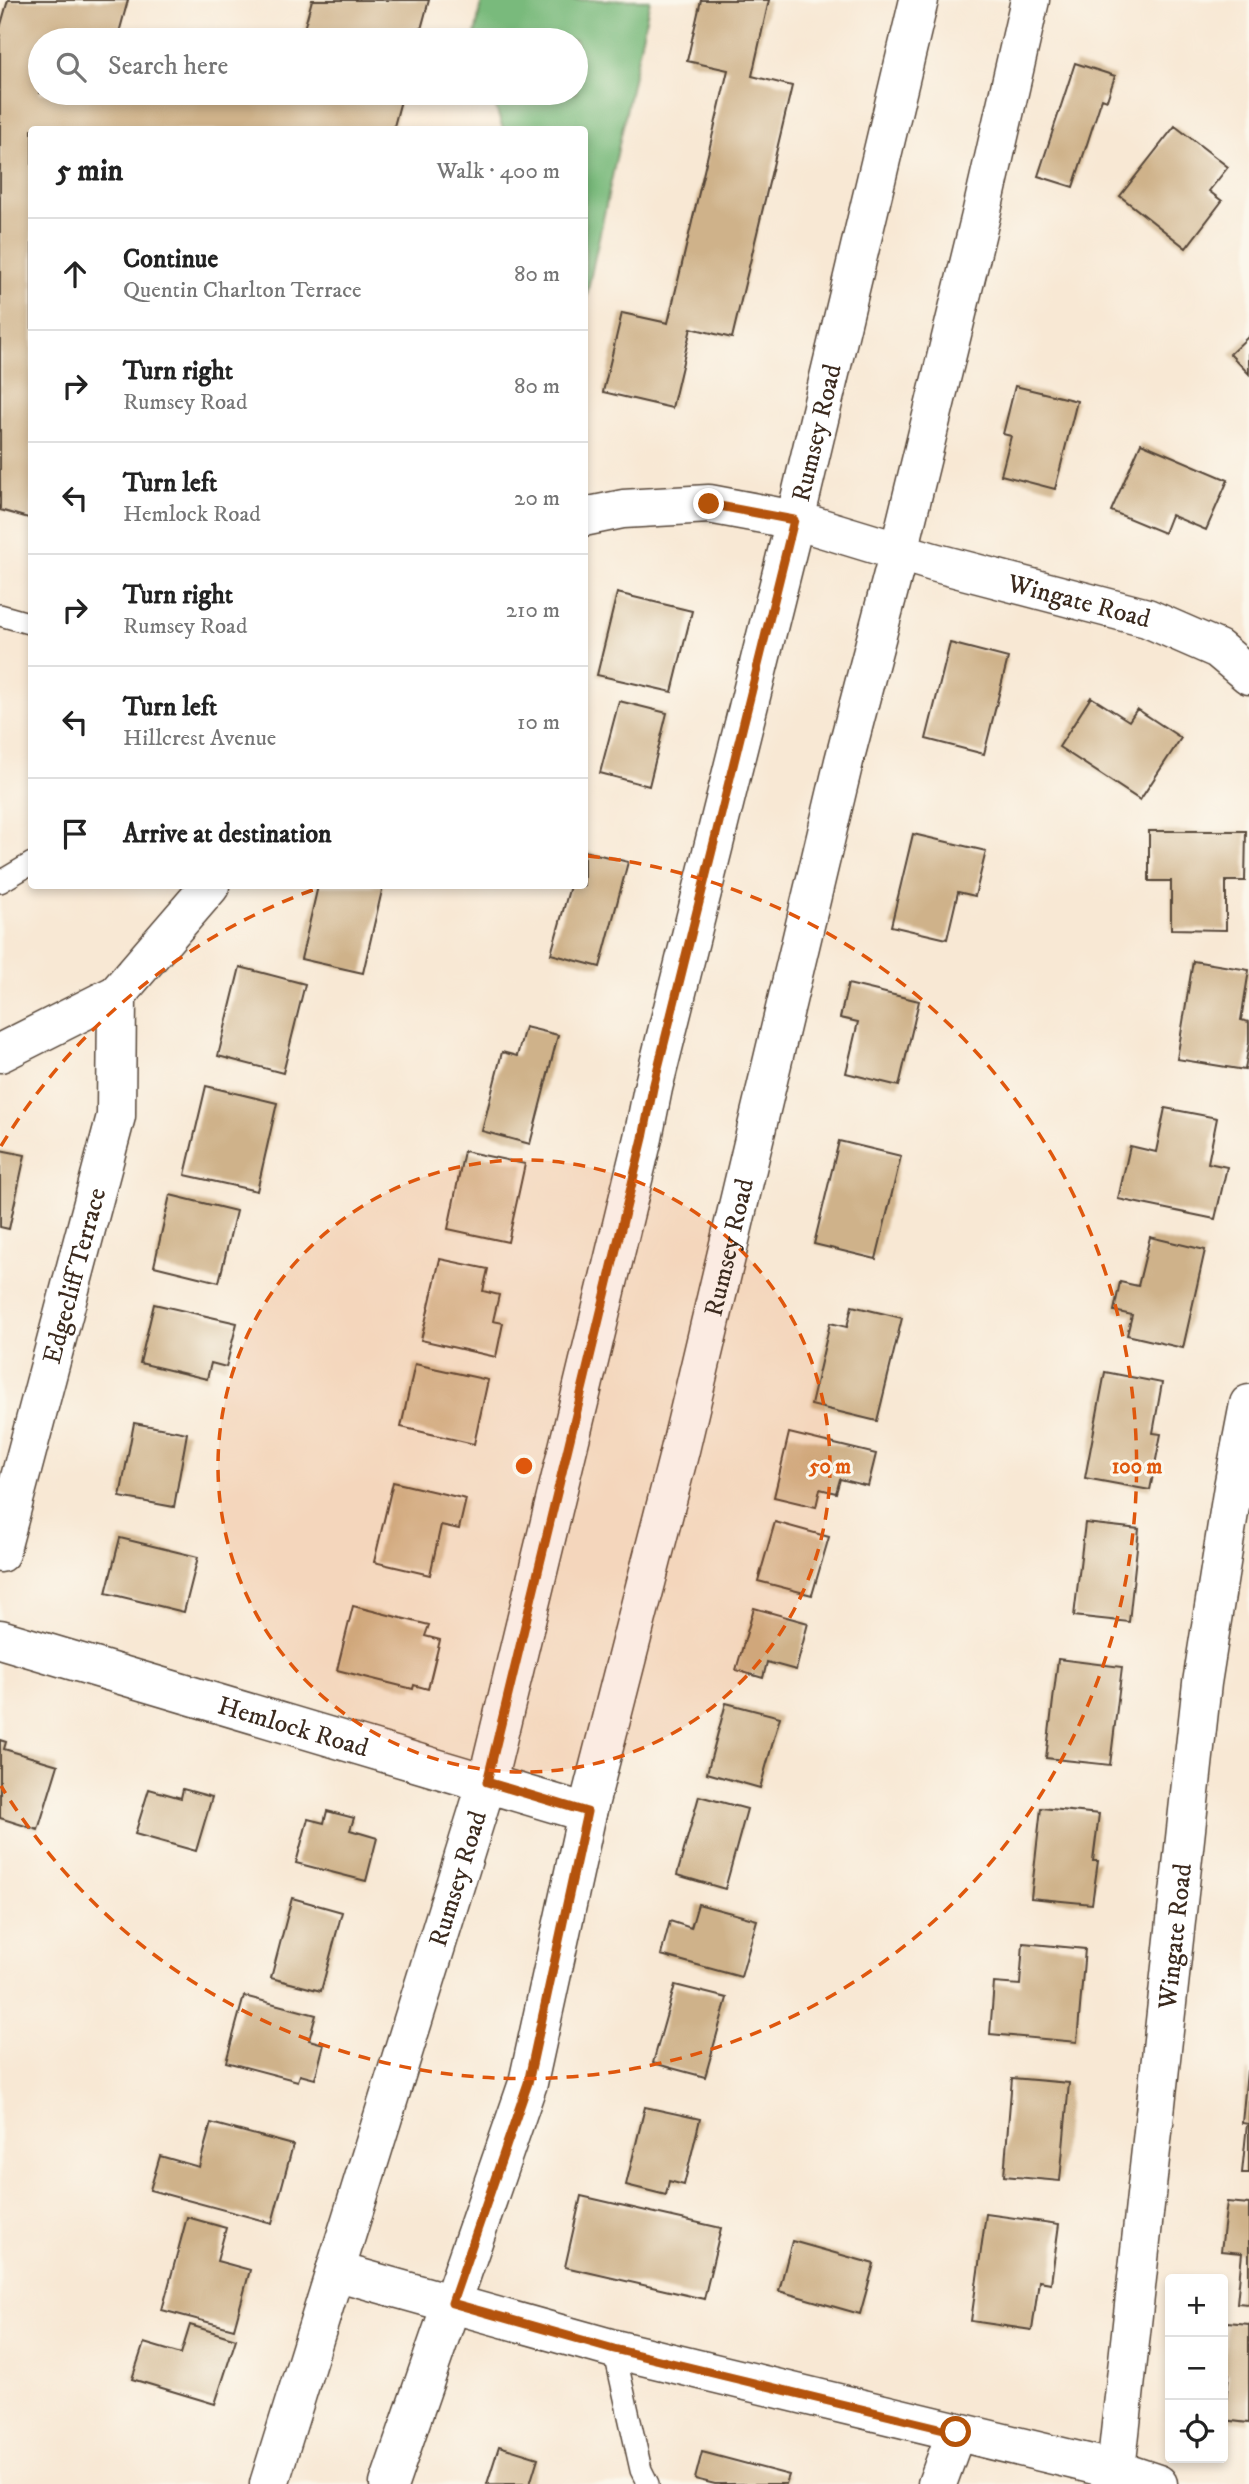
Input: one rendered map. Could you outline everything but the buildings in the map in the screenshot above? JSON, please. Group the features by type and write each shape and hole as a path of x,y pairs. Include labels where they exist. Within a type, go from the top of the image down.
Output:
{"street":[{"name":"Rumsey Road","path":"269,2484 487,1782 656,1075 794,520 919,0"},
{"name":"Rumsey Road","path":"389,2484 528,2083 587,1812 680,1450 841,775 981,215 1030,0"},
{"name":"Wingate Road","path":"588,516 623,509 709,504 794,520 933,562 1147,618 1218,649 1247,668"},
{"path":"0,1053 31,1035 117,994 207,889"},
{"name":"Edgecliff Terrace","path":"0,1553 116,1116 117,994"},
{"name":"Wingate Road","path":"1116,2470 1202,1683 1249,1404"},
{"name":"Hemlock Road","path":"0,1639 587,1812"},
{"path":"335,2271 614,2349 1116,2470 1158,2484"},
{"path":"937,2484 956,2432"}],"lane":[{"path":"2,622 28,624"},
{"path":"0,882 28,865"},
{"path":"614,2349 641,2470 648,2484"}],"green space":[{"path":"482,0 650,0 588,289 588,126 502,126 495,105 588,105 588,28 476,28"}],"route":[{"path":"709,504 794,520 653,1088 487,1782 587,1812 528,2083 452,2303 614,2349 956,2432"}]}
